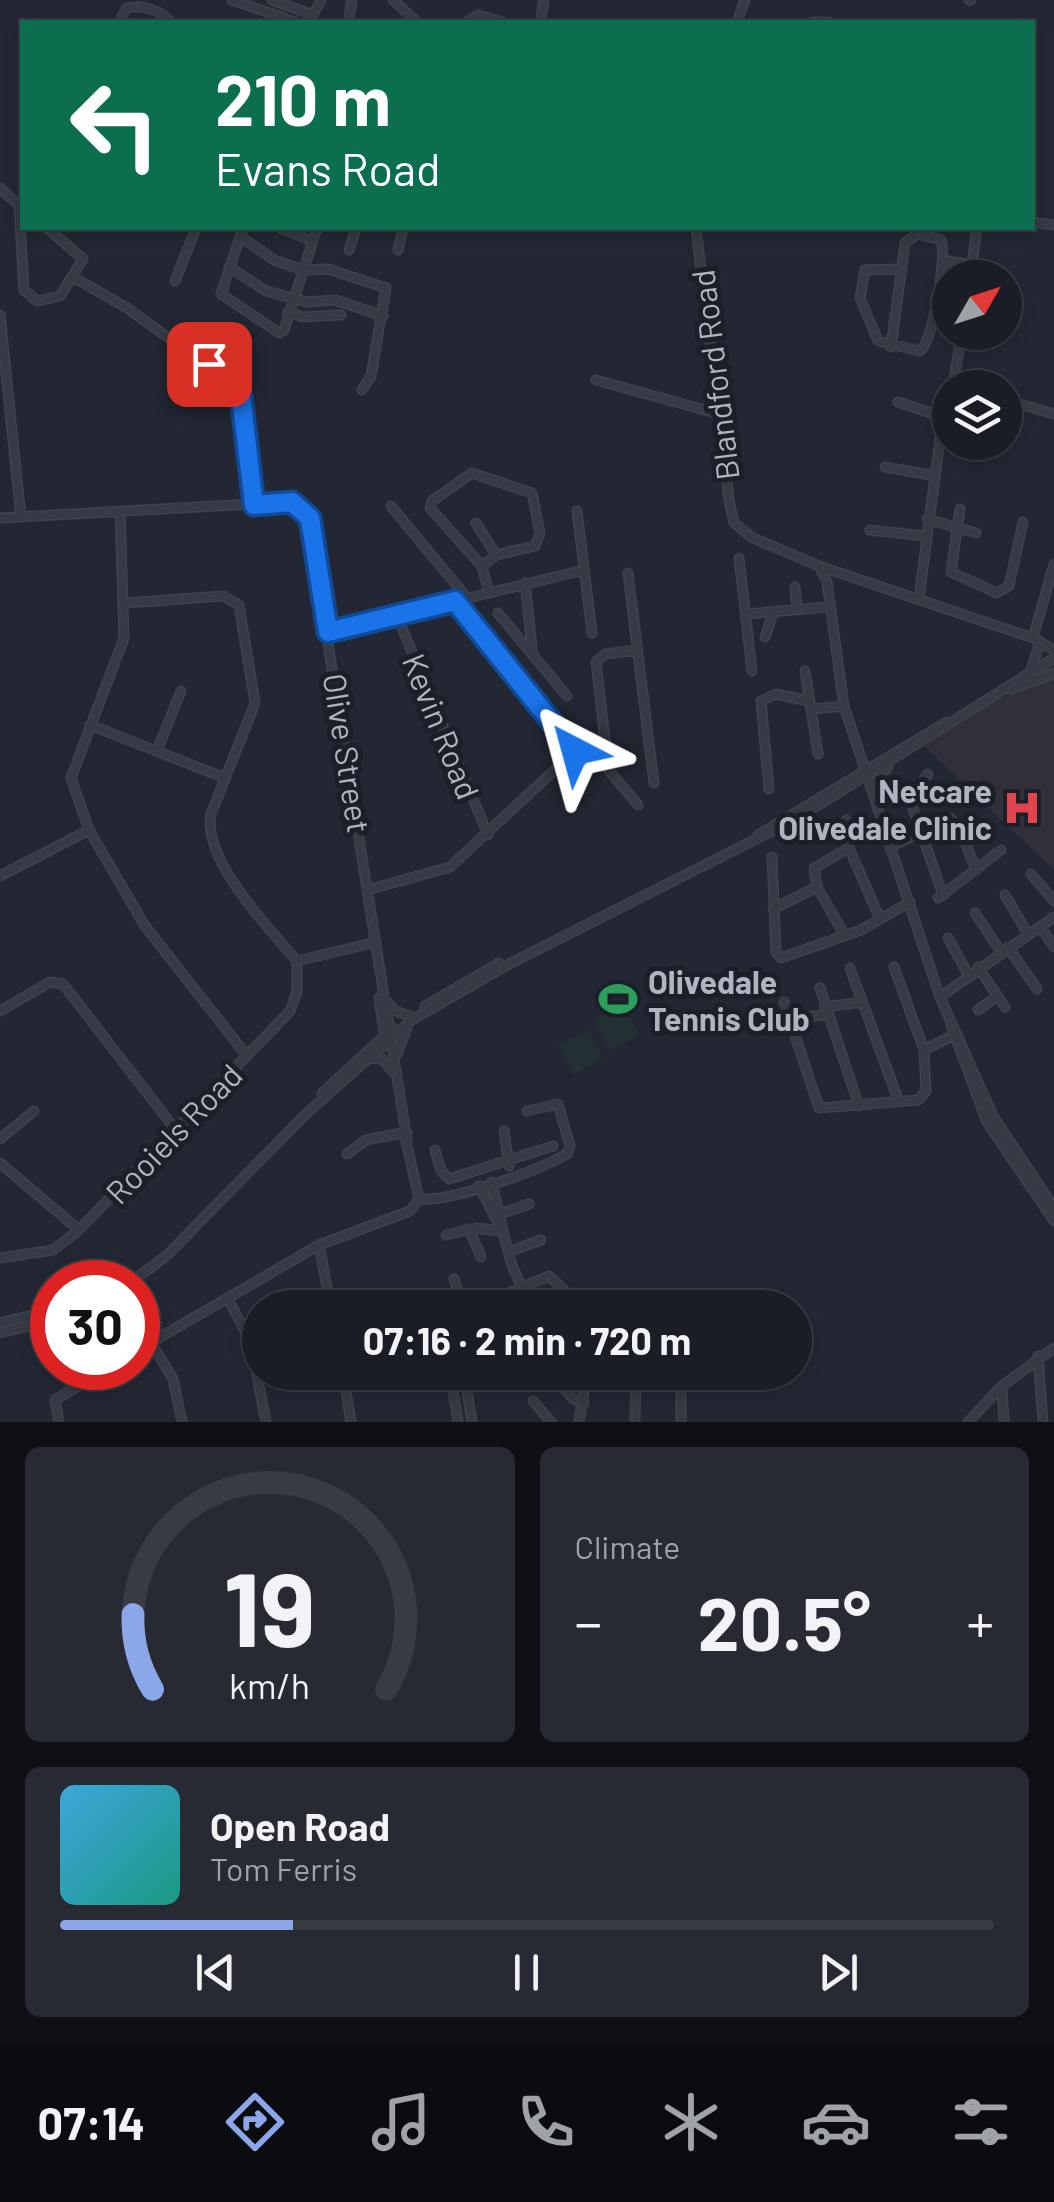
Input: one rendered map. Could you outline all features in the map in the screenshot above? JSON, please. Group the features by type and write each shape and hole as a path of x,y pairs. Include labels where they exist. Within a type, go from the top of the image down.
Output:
{"street":[{"path":"120,20 130,7 149,6 158,0"},
{"path":"232,0 289,20"},
{"path":"272,0 313,15 321,0"},
{"path":"396,0 415,20"},
{"path":"255,20 260,10"},
{"path":"471,20 478,15 496,20"},
{"path":"0,188 20,205"},
{"path":"22,230 26,296 37,301 56,299 82,256 50,230"},
{"path":"175,281 195,230"},
{"path":"285,230 312,242"},
{"path":"316,230 312,242 303,270 293,300 288,312 283,331 274,332 222,297 242,232 274,260 303,270 328,269 382,285 388,291 371,376 362,390"},
{"path":"349,250 355,230"},
{"path":"398,250 401,230"},
{"name":"Blandford Road","path":"696,230 734,522 746,535 780,549"},
{"path":"973,260 977,230"},
{"path":"891,347 905,243 917,234 939,238 943,260"},
{"path":"229,266 266,291 293,300 335,300 383,316"},
{"path":"902,269 868,268 860,285 861,305 870,332 878,342 920,352 926,348 932,317"},
{"path":"0,518 254,505 240,391 193,353 73,276"},
{"path":"288,312 303,317 341,316"},
{"path":"1,317 22,517"},
{"path":"596,380 719,414"},
{"path":"898,402 940,418 919,598"},
{"path":"1022,405 1054,414"},
{"path":"885,467 935,476"},
{"path":"482,566 496,554 538,543 536,498 530,491 482,474 466,474 432,500 430,508 482,566 488,593"},
{"name":"Olive Street","path":"254,505 292,502 310,518 370,889 381,1018 388,1036"},
{"path":"391,506 467,598"},
{"path":"960,509 952,574 1000,593 1009,586 1023,522"},
{"path":"577,511 592,633"},
{"path":"120,512 125,602 121,648 71,773 89,830 145,926 247,1056"},
{"path":"927,520 976,533"},
{"path":"476,522 496,554"},
{"path":"870,530 924,536"},
{"path":"780,549 819,566 882,585"},
{"path":"780,549 1036,640 1054,650"},
{"path":"739,558 752,671"},
{"path":"1028,675 1054,564"},
{"path":"819,566 828,592 827,607 844,706 940,997 993,1116 1054,1208"},
{"path":"328,632 584,570"},
{"path":"628,573 654,783"},
{"path":"828,592 845,574"},
{"path":"525,583 532,651"},
{"path":"795,587 797,609"},
{"path":"125,602 223,596 239,604 254,703 210,819 213,843 230,877 296,961 376,942"},
{"path":"455,601 575,751"},
{"path":"746,614 827,607"},
{"path":"765,637 774,611"},
{"path":"498,614 567,696"},
{"name":"Kevin Road","path":"397,616 488,834"},
{"path":"596,755 605,740 596,662 605,654 637,650"},
{"path":"750,841 1054,658"},
{"path":"805,671 818,754"},
{"path":"1004,690 1054,673"},
{"path":"157,751 181,691"},
{"path":"769,789 761,700 776,694 810,705 844,706"},
{"path":"395,1072 397,1047 411,1018 836,795 958,718"},
{"path":"90,725 225,778"},
{"path":"370,889 443,872 575,751 586,748 596,755 632,793 638,805"},
{"path":"878,812 877,780 902,754"},
{"path":"928,774 908,794 941,896 1001,850"},
{"path":"836,795 857,788 873,799"},
{"path":"890,847 943,819 953,819 976,870"},
{"path":"846,820 849,848 880,919"},
{"path":"0,876 89,830"},
{"path":"845,936 817,888 816,864 849,848"},
{"path":"772,858 776,952 781,958 845,936 910,902"},
{"path":"1031,874 1054,902"},
{"path":"773,909 817,888"},
{"path":"158,1260 363,1056 411,1018 512,957 652,891"},
{"path":"1005,896 1028,934"},
{"path":"974,914 1037,989"},
{"path":"940,997 1054,916"},
{"path":"1040,926 1054,947"},
{"path":"948,938 969,976"},
{"name":"Olive Street","path":"377,954 418,1198"},
{"name":"Rooiels Road","path":"0,1258 53,1250 79,1230 293,1006 296,961"},
{"path":"784,1002 819,1108 898,1102 925,1095 924,1050 894,967"},
{"path":"850,968 898,1102"},
{"path":"978,968 1005,1007"},
{"path":"0,1010 50,982 60,982 176,1129"},
{"path":"464,1002 470,986"},
{"path":"820,988 859,1106"},
{"path":"978,1010 997,996"},
{"path":"384,998 395,1012 411,1018"},
{"path":"789,1020 862,1002"},
{"path":"363,1056 381,1018"},
{"path":"951,1026 986,1122 1054,1221"},
{"path":"924,1050 952,1036"},
{"path":"363,1056 382,1059 395,1072"},
{"path":"160,1336 319,1245 410,1211 418,1198 434,1199 492,1182 569,1151 558,1104 527,1111"},
{"path":"0,1139 34,1111"},
{"path":"985,1137 986,1122"},
{"path":"504,1131 511,1176"},
{"path":"347,1154 366,1140 406,1135"},
{"path":"435,1150 446,1178 553,1146"},
{"path":"991,1151 1009,1158"},
{"path":"0,1162 79,1230"},
{"path":"492,1182 498,1221 520,1288"},
{"path":"478,1186 498,1221"},
{"path":"446,1236 498,1221 529,1204"},
{"path":"469,1229 480,1257"},
{"path":"508,1252 540,1240"},
{"path":"319,1245 328,1290"},
{"path":"515,1290 552,1277 565,1290"},
{"path":"454,1278 458,1290"},
{"path":"228,1298 250,1340 266,1422"},
{"path":"0,1323 30,1316"},
{"path":"0,1333 30,1326"},
{"path":"968,1422 1002,1386 1054,1348"},
{"path":"1038,1356 1043,1422"},
{"path":"160,1358 173,1379 182,1422"},
{"path":"1002,1386 1004,1422"},
{"path":"59,1422 54,1403 71,1390"},
{"path":"346,1390 351,1422"},
{"path":"453,1390 458,1422"},
{"path":"467,1390 472,1422"},
{"path":"565,1390 573,1399 584,1403"},
{"path":"580,1422 585,1390"},
{"path":"635,1422 636,1390"},
{"path":"681,1390 682,1422"},
{"path":"534,1401 551,1422"}],"shaded area":[{"name":"Netcare Olivedale Clinic","path":"1054,678 1054,870 924,746 996,700"},
{"path":"624,1005 639,1035 610,1050 594,1020"},
{"path":"588,1030 603,1059 574,1075 558,1045"}],"place":[{"name":"Netcare Olivedale Clinic","path":"1022,808"},
{"name":"Olivedale Tennis Club","path":"618,999"}],"route":[{"path":"209,364 240,391 254,505 292,502 304,508 310,518 328,632 455,601 575,751"}]}
